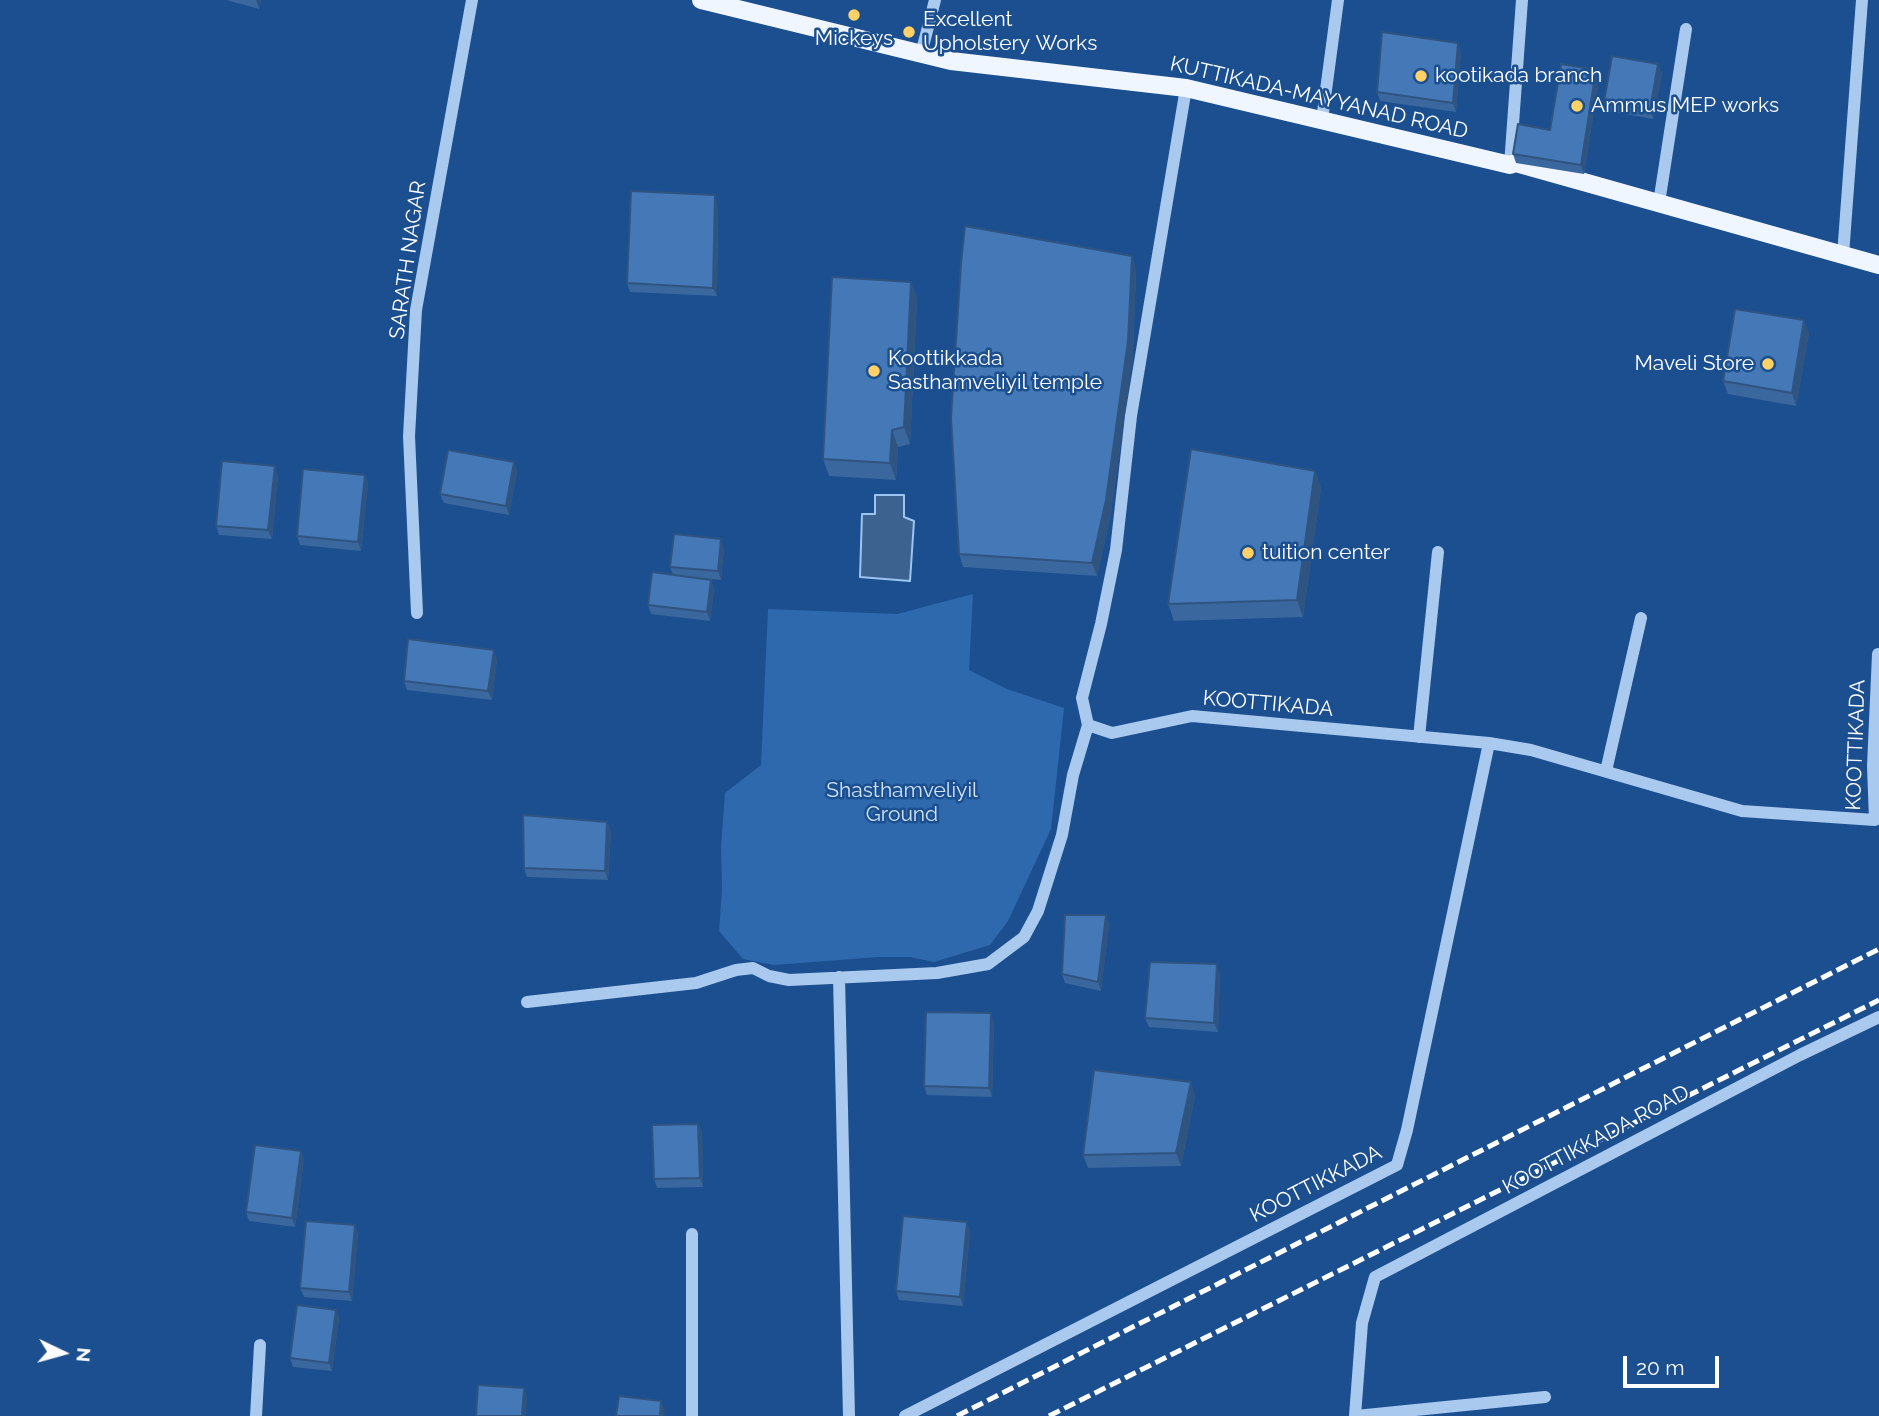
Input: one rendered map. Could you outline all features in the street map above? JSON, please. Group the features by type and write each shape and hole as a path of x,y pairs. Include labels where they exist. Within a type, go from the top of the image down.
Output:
{"main road":[{"name":"KUTTIKADA-MAYYANAD ROAD","path":"701,0 951,61 1186,88 1510,165 1516,163 1879,265"}],"street":[{"name":"SARATH NAGAR","path":"417,613 409,436 416,310 472,0"},
{"path":"921,54 935,0"},
{"path":"1322,120 1338,0"},
{"path":"1510,165 1522,0"},
{"path":"1843,255 1861,0"},
{"path":"1659,203 1686,29"},
{"path":"527,1002 695,983 736,970 753,968 769,976 789,980 937,973 988,964 1024,937 1038,911 1062,835 1073,775 1088,725 1082,698 1116,550 1131,416 1186,88"},
{"path":"1419,737 1438,552"},
{"path":"1606,771 1641,618"},
{"name":"KOOTTIKADA","path":"1088,725 1112,733 1192,716 1489,743 1531,750 1742,811 1877,821 1873,766 1878,654"},
{"name":"KOOTTIKKADA","path":"905,1416 1397,1165 1407,1130 1489,743"},
{"path":"839,977 849,1416"},
{"name":"KOOTTIKKADA ROAD","path":"1356,1416 1362,1323 1375,1277 1788,1061 1879,1017"},
{"path":"692,1234 692,1416"},
{"path":"256,1416 260,1345"},
{"path":"1356,1416 1545,1397"}],"green space":[{"name":"Shasthamveliyil Ground","path":"973,594 969,670 1007,689 1064,708 1051,829 1008,921 990,945 934,962 910,957 879,957 774,965 743,959 719,931 721,846 725,793 761,765 768,609 897,614"}],"shaded area":[{"path":"875,495 904,495 904,517 914,521 910,581 860,577 862,514 875,514"}],"building":[{"name":"kootikada branch","path":"1382,32 1458,43 1453,103 1377,92"},
{"path":"1612,56 1658,64 1650,110 1604,102"},
{"name":"Ammus MEP works","path":"1561,64 1596,70 1581,165 1513,154 1518,124 1550,130"},
{"path":"631,191 715,195 713,288 627,283"},
{"path":"965,226 1132,256 1128,341 1106,500 1092,563 959,554 951,418"},
{"name":"Koottikkada Sasthamveliyil temple","path":"832,277 911,282 904,427 892,430 890,463 823,459"},
{"name":"Maveli Store","path":"1735,309 1804,320 1792,393 1723,381"},
{"name":"tuition center","path":"1191,449 1315,471 1297,600 1168,604"},
{"path":"448,450 514,462 506,506 440,494"},
{"path":"222,461 275,466 268,530 216,526"},
{"path":"303,469 365,475 358,542 297,536"},
{"path":"674,534 721,539 718,571 670,567"},
{"path":"652,572 711,580 707,612 648,605"},
{"path":"408,639 494,650 488,691 404,681"},
{"path":"523,815 607,822 605,871 524,868"},
{"path":"1065,915 1106,915 1098,982 1062,974"},
{"path":"1150,962 1217,964 1214,1023 1145,1018"},
{"path":"926,1012 991,1013 989,1088 924,1086"},
{"path":"1094,1070 1191,1082 1176,1153 1083,1155"},
{"path":"698,1124 700,1178 654,1179 652,1125"},
{"path":"255,1145 301,1151 292,1218 246,1212"},
{"path":"903,1216 967,1222 960,1297 896,1291"},
{"path":"306,1221 355,1225 349,1292 300,1288"},
{"path":"297,1305 336,1310 329,1363 290,1358"},
{"path":"478,1385 524,1388 522,1416 476,1416"},
{"path":"619,1396 661,1401 660,1416 616,1416"}],"railway":[{"path":"957,1416 1879,949"},
{"path":"1049,1416 1879,1000"}],"place":[{"name":"Mickeys","path":"854,15"},
{"name":"Excellent Upholstery Works","path":"909,32"},
{"name":"kootikada branch","path":"1421,76"},
{"name":"Ammus MEP works","path":"1577,106"},
{"name":"Maveli Store","path":"1768,364"},
{"name":"Koottikkada Sasthamveliyil temple","path":"874,371"},
{"name":"tuition center","path":"1248,553"}]}
